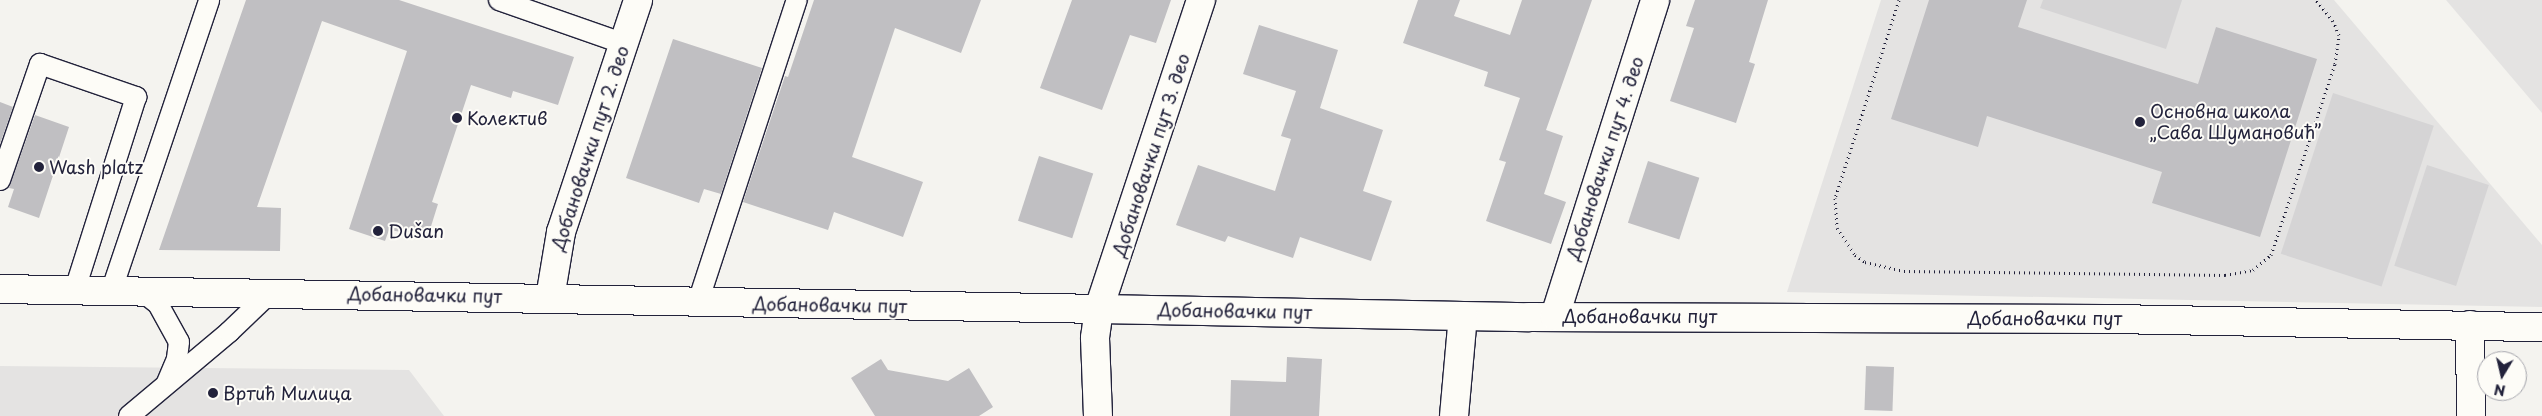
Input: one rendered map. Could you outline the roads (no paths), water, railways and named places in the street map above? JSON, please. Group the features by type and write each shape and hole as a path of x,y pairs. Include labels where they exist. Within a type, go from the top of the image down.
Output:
{"street":[{"name":"Добановачки пут 2. део","path":"550,298 561,232 622,43 638,0"},
{"name":"Добановачки пут 3. део","path":"1098,416 1095,338 1099,309 1202,0"},
{"name":"Добановачки пут 4. део","path":"1555,316 1656,0"},
{"name":"Добановачки пут","path":"0,289 125,289 1463,316 2113,318 2542,328"},
{"path":"1454,416 1463,316"},
{"path":"2470,326 2471,416"}],"lane":[{"path":"165,387 177,359 179,342 158,304 125,289 209,0"},
{"path":"499,0 622,43"},
{"path":"698,302 797,0"},
{"path":"0,180 40,64 136,97 75,289"},
{"path":"128,416 165,387 271,292"}],"place":[{"name":"Колектив","path":"457,118"},
{"name":"Основна школа „Сава Шумановић”","path":"2140,122"},
{"name":"Wash platz","path":"39,167"},
{"name":"Dušan","path":"378,231"},
{"name":"Вртић Милица","path":"213,393"}]}
